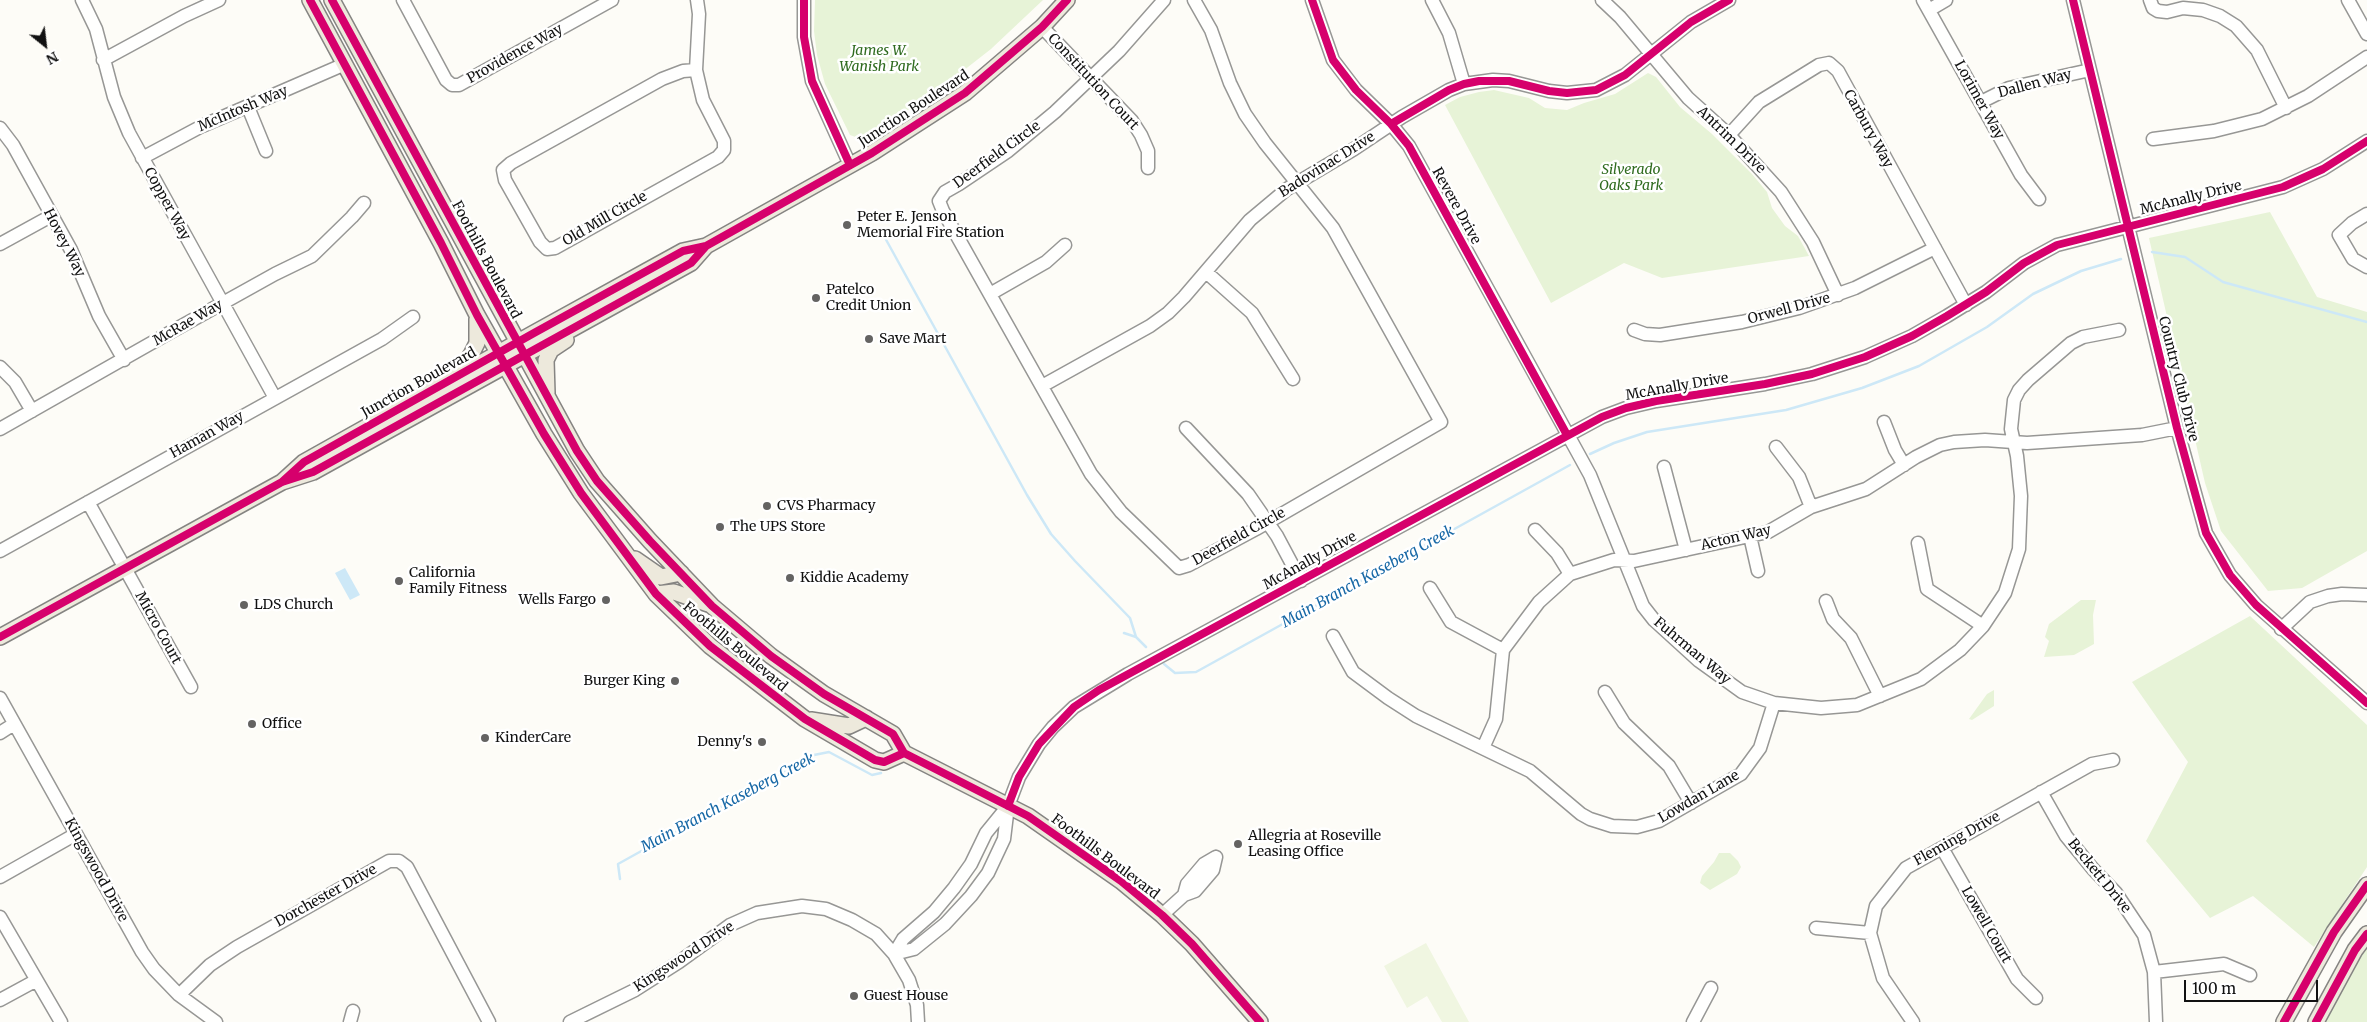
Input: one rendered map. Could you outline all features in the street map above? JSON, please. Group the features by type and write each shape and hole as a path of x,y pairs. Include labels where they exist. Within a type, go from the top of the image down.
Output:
{"main road":[{"name":"Foothills Boulevard","path":"310,0 441,243 477,315 544,434 581,493 656,594 710,646 805,719 881,762 887,762 904,753"},
{"name":"Foothills Boulevard","path":"332,0 577,451 597,481 680,573 712,606 790,670 824,694 893,734 904,753 1008,806 1069,843 1121,881 1162,915 1208,961 1260,1022"},
{"name":"Junction Boulevard","path":"520,349 683,251 706,246 850,165 965,93 1042,27 1067,0"},
{"name":"Junction Boulevard","path":"0,637 282,482 314,472 501,359 620,302 691,263 706,246"},
{"path":"548,399 545,372 546,360 551,350 620,302"},
{"path":"450,380 471,354 476,343 477,315"},
{"name":"Junction Boulevard","path":"282,482 304,462 450,380 501,359"},
{"path":"627,554 661,577 680,573"},
{"path":"656,594 674,592 712,606"},
{"path":"805,719 849,726 866,718"},
{"path":"2284,1022 2329,940 2367,885"},
{"path":"2316,1022 2355,950 2367,934"}],"street":[{"name":"Copper Way","path":"82,0 96,29 103,60 120,115 275,398"},
{"path":"103,60 184,16 219,0"},
{"name":"Providence Way","path":"408,1 446,80 452,85 459,85 612,0"},
{"name":"Old Mill Circle","path":"696,70 683,71 662,79 511,163 503,170 505,180 540,242 547,249 555,248 718,157 724,150 724,141 703,100 696,70 699,14 697,0"},
{"path":"804,0 804,38 810,74 825,113 850,165"},
{"name":"Deerfield Circle","path":"1164,0 1119,51 1092,78 1021,141 982,170 945,192 939,201 1091,474 1104,493 1179,568 1189,565 1268,522 1441,422 1333,228 1265,143 1245,114 1230,83 1211,30 1194,0"},
{"name":"Revere Drive","path":"1312,0 1333,60 1356,90 1392,124 1409,146 1567,435"},
{"path":"1432,0 1449,34 1464,84"},
{"name":"Antrim Drive","path":"1602,0 1620,17 1688,98 1729,134 1760,166 1798,216 1838,295"},
{"name":"Badovinac Drive","path":"1042,386 1150,326 1184,297 1250,220 1266,205 1297,183 1392,124 1464,84 1479,81 1509,80 1550,92 1580,92 1610,84 1625,75 1691,22 1729,0"},
{"path":"1926,5 1946,0"},
{"name":"Country Club Drive","path":"2073,0 2176,428 2201,518 2214,550 2230,576 2256,605 2367,704"},
{"path":"2150,0 2153,8 2158,11 2167,12 2183,8 2203,10 2220,16 2236,26 2258,50 2286,108"},
{"path":"2348,0 2367,34"},
{"name":"Lorimer Way","path":"1926,5 2021,175 2039,199"},
{"name":"Constitution Court","path":"1042,27 1132,121 1148,151 1148,168"},
{"path":"2153,139 2231,128 2252,122 2286,108 2367,56"},
{"name":"Carbury Way","path":"1729,134 1759,102 1819,65 1829,63 1838,71 1966,305"},
{"name":"McIntosh Way","path":"142,158 202,126 345,64"},
{"name":"Dallen Way","path":"1981,102 2009,88 2090,70"},
{"path":"248,107 266,151"},
{"name":"Hovey Way","path":"0,128 13,145 71,250 99,316 124,360"},
{"name":"McAnally Drive","path":"894,954 914,949 945,924 971,896 988,873 1004,839 1008,806 1019,777 1039,744 1074,707 1114,682 1602,417 1626,408 1812,374 1873,353 1912,336 1966,305 2024,263 2051,248 2078,238 2283,186 2323,168 2367,141"},
{"name":"McRae Way","path":"0,429 222,303 312,256 364,203"},
{"path":"2367,214 2352,223 2339,235 2353,260 2367,267"},
{"path":"0,244 51,216"},
{"path":"990,294 1046,262 1065,245"},
{"name":"Orwell Drive","path":"1634,330 1645,334 1660,334 1742,322 1799,308 1838,295 1875,279 1935,248"},
{"path":"1206,272 1252,312 1293,379"},
{"name":"Haman Way","path":"0,551 382,338 412,317"},
{"name":"Fuhrman Way","path":"1567,435 1596,488 1643,606 1654,620 1723,680 1742,692 1774,703 1821,708 1857,705 1921,679 1960,650 1983,626 2004,593 2020,549 2021,496 2011,429 2014,400 2019,390 2028,380 2071,343 2083,337 2119,330"},
{"path":"0,367 15,382 32,411"},
{"path":"1884,422 1895,450 1904,465"},
{"path":"1186,428 1248,494 1268,522 1301,581"},
{"name":"Acton Way","path":"1502,650 1538,602 1570,574 1614,560 1634,561 1750,536 1778,528 1812,507 1866,489 1928,451 1954,442 1986,440 2014,442 2142,436 2176,428"},
{"path":"1776,446 1799,477 1812,507"},
{"path":"1664,467 1686,550"},
{"name":"Micro Court","path":"88,502 191,687"},
{"path":"1535,530 1546,540 1570,574"},
{"path":"1750,536 1758,571"},
{"path":"1918,542 1927,589 1983,626"},
{"path":"1430,588 1451,622 1502,650 1496,719 1482,748"},
{"path":"2282,629 2310,602 2342,594 2367,595"},
{"path":"1826,600 1832,618 1851,638 1880,696"},
{"name":"Lowdan Lane","path":"1333,636 1353,672 1416,716 1530,771 1574,808 1601,824 1625,828 1648,825 1725,785 1748,767 1760,748 1774,703"},
{"path":"1605,692 1618,716 1669,766 1691,803"},
{"name":"Kingswood Drive","path":"0,698 142,952 154,969 179,995 216,1022"},
{"path":"0,733 14,724"},
{"name":"Fleming Drive","path":"1913,1022 1882,978 1870,933 1876,906 1906,868 2092,764 2113,760"},
{"name":"Beckett Drive","path":"2042,792 2066,836 2116,892 2144,935 2154,972 2156,1022"},
{"name":"McAnally Drive","path":"894,954 903,939 934,912 954,888 971,864 986,833 1008,806"},
{"path":"0,877 76,834"},
{"name":"Lowell Court","path":"1942,848 2017,979 2036,998"},
{"path":"1162,915 1184,895 1187,884 1204,864 1216,857"},
{"name":"Dorchester Drive","path":"179,995 210,965 237,946 389,861 399,861 407,867 489,1022"},
{"name":"Kingswood Drive","path":"570,1022 635,990 679,962 730,925 757,913 802,906 826,909 852,920 876,934 894,954 909,980 916,1005 918,1022"},
{"path":"0,917 35,981 61,1022"},
{"path":"1816,928 1870,933"},
{"path":"2154,972 2224,964 2250,975"},
{"path":"0,1000 35,981"},
{"path":"1693,1022 1711,988"}],"green space":[{"name":"James W. Wanish Park","path":"815,0 1043,0 991,49 945,85 861,139 850,135 825,84 817,55 814,31"},
{"name":"Silverado Oaks Park","path":"1648,73 1656,77 1680,107 1712,134 1752,174 1767,192 1772,208 1785,226 1798,236 1809,256 1662,278 1624,263 1551,303 1445,105 1460,97 1494,90 1529,98 1545,108 1567,110 1615,94"},
{"path":"2270,212 2317,297 2367,312 2367,551 2302,588 2268,591 2221,531 2205,483 2149,238"},
{"path":"2081,600 2096,600 2093,615 2094,644 2074,655 2044,657 2049,641 2045,637 2049,624"},
{"path":"2250,616 2367,725 2367,867 2314,947 2253,896 2210,918 2146,841 2188,762 2132,682"},
{"path":"1994,690 1994,706 1972,720 1969,719 1987,694"},
{"path":"1719,853 1730,853 1741,867 1737,874 1710,890 1700,883 1702,876"},
{"path":"2367,942 2367,1022 2321,1022"},
{"path":"1426,943 1469,1022 1442,1022 1427,996 1407,1008 1384,966"}],"water":[{"path":"345,568 360,595 350,600 335,573"}],"waterway":[{"path":"884,236 1027,495 1051,534 1130,618 1136,637"},
{"name":"Main Branch Kaseberg Creek","path":"2152,252 2185,257 2223,282 2367,322"},
{"name":"Main Branch Kaseberg Creek","path":"1590,454 1614,443 1647,432 1786,410 1862,388 1919,366 1987,327 2033,294 2081,271 2121,259"},
{"name":"Main Branch Kaseberg Creek","path":"1164,664 1175,673 1196,672 1570,465"},
{"name":"Main Branch Kaseberg Creek","path":"1124,633 1136,637 1146,647"},
{"name":"Main Branch Kaseberg Creek","path":"620,879 618,864 814,755 829,752 872,775 881,773"}],"cycle path":[{"path":"310,0 441,243 477,315 544,434 581,493 656,594 710,646 805,719 875,760 884,762 904,753"},
{"path":"332,0 577,451 597,481 650,541 712,606 771,656 824,694 893,734 904,753 1028,816 1121,881 1162,915 1192,944 1260,1022"},
{"path":"804,0 804,37 812,81 850,165"},
{"path":"282,482 304,462 534,333 683,251 706,246 872,153 965,93 1042,27 1067,0"},
{"path":"1312,0 1333,60 1356,90 1391,124 1409,146 1567,435"},
{"path":"1391,124 1449,90 1479,81 1509,81 1549,91 1567,93 1596,90 1625,75 1691,22 1729,0"},
{"path":"2073,0 2177,428 2206,533 2230,575 2256,605 2367,703"},
{"path":"1008,806 1019,777 1039,744 1074,707 1099,690 1602,417 1626,408 1656,401 1765,384 1812,374 1865,357 1912,336 1947,316 1986,292 2024,263 2057,245 2283,187 2323,169 2367,141"},
{"path":"0,637 282,482 313,472 691,263 706,246"},
{"path":"2284,1022 2334,932 2367,885"},
{"path":"2316,1022 2355,950 2367,934"}],"place":[{"name":"Peter E. Jenson Memorial Fire Station","path":"847,225"},
{"name":"Patelco Credit Union","path":"816,298"},
{"name":"Save Mart","path":"869,339"},
{"name":"CVS Pharmacy","path":"767,506"},
{"name":"The UPS Store","path":"720,527"},
{"name":"Kiddie Academy","path":"790,578"},
{"name":"California Family Fitness","path":"399,581"},
{"name":"Wells Fargo","path":"606,600"},
{"name":"LDS Church","path":"244,605"},
{"name":"Burger King","path":"675,681"},
{"name":"Office","path":"252,724"},
{"name":"KinderCare","path":"485,738"},
{"name":"Denny's","path":"762,742"},
{"name":"Allegria at Roseville Leasing Office","path":"1238,844"},
{"name":"Guest House","path":"854,996"}]}
